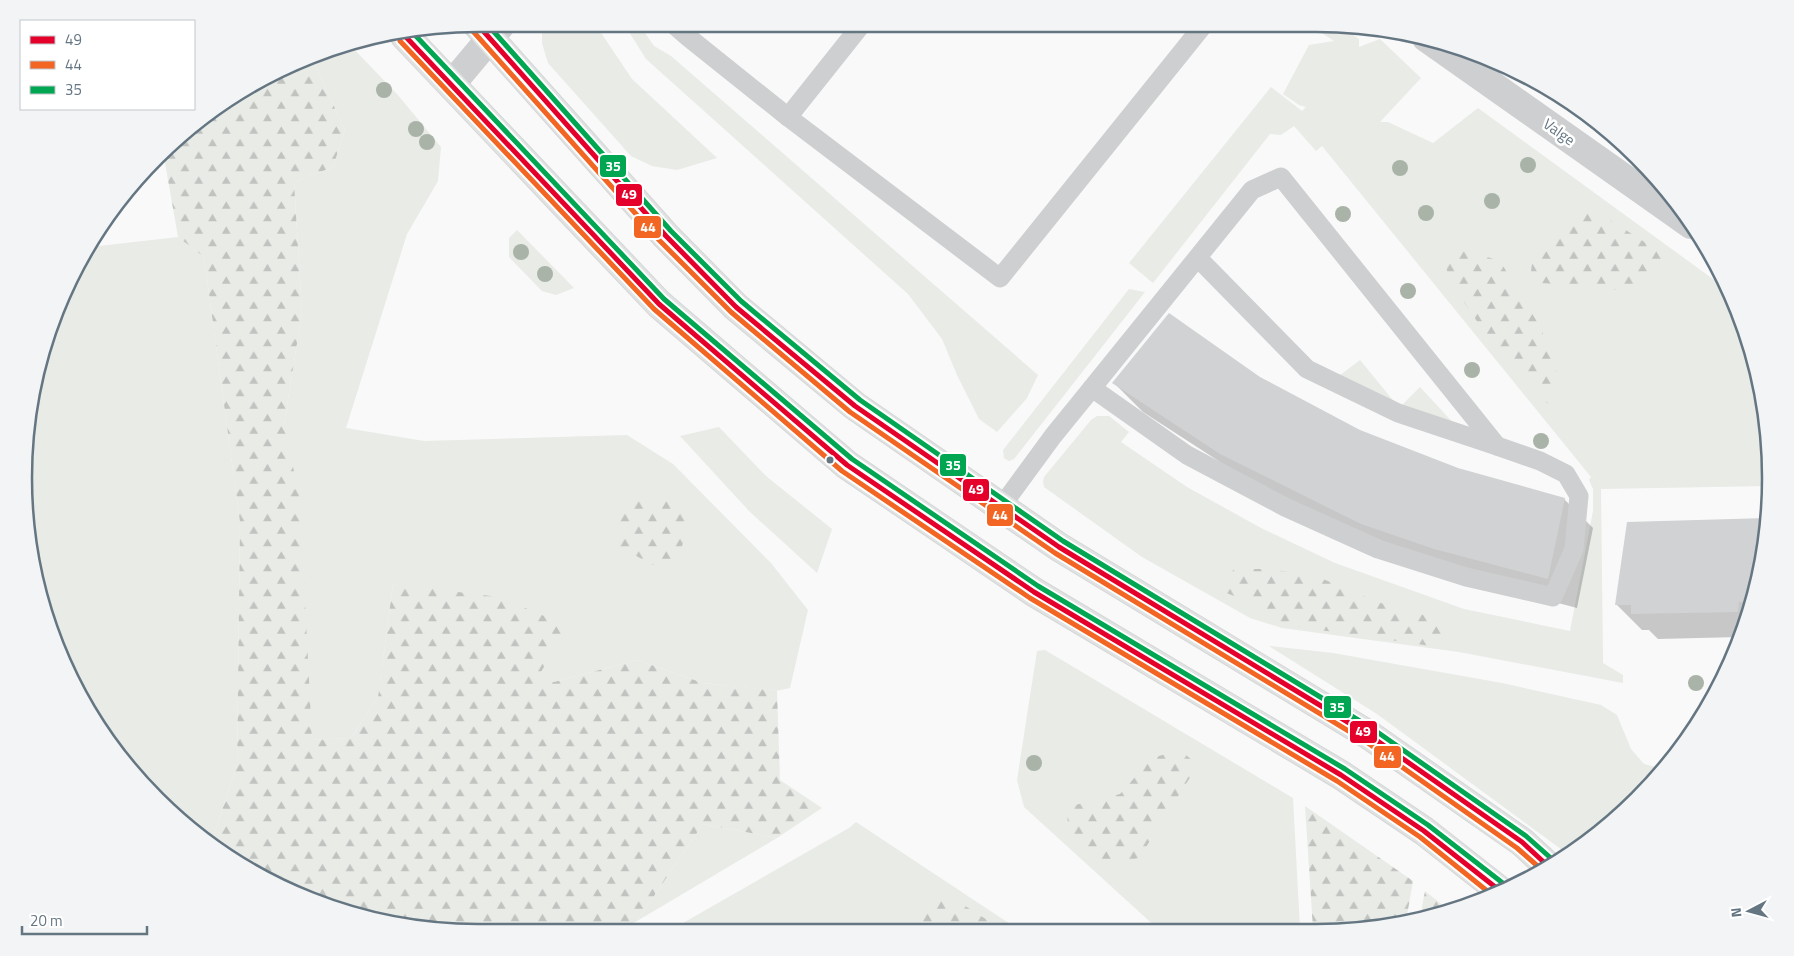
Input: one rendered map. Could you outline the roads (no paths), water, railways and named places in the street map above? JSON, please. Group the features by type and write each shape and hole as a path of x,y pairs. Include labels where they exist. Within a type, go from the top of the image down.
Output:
{"main road":[{"path":"493,32 666,236 736,307 855,406 1059,547 1369,735 1522,842 1543,861"},
{"path":"407,38 659,304 847,465 1034,592 1341,775 1424,831 1494,886"}],"street":[{"path":"450,85 488,32"},
{"name":"Valge","path":"1446,52 1673,212"}],"lane":[{"path":"682,32 788,117 1000,278 1198,32"},
{"path":"788,117 856,32"},
{"path":"1001,507 1053,436 1252,190 1281,177 1497,446"},
{"path":"1092,388 1187,455 1294,510 1378,548 1466,577 1553,597 1574,549 1579,496 1566,474 1540,461 1398,413 1306,370 1198,258"}]}
